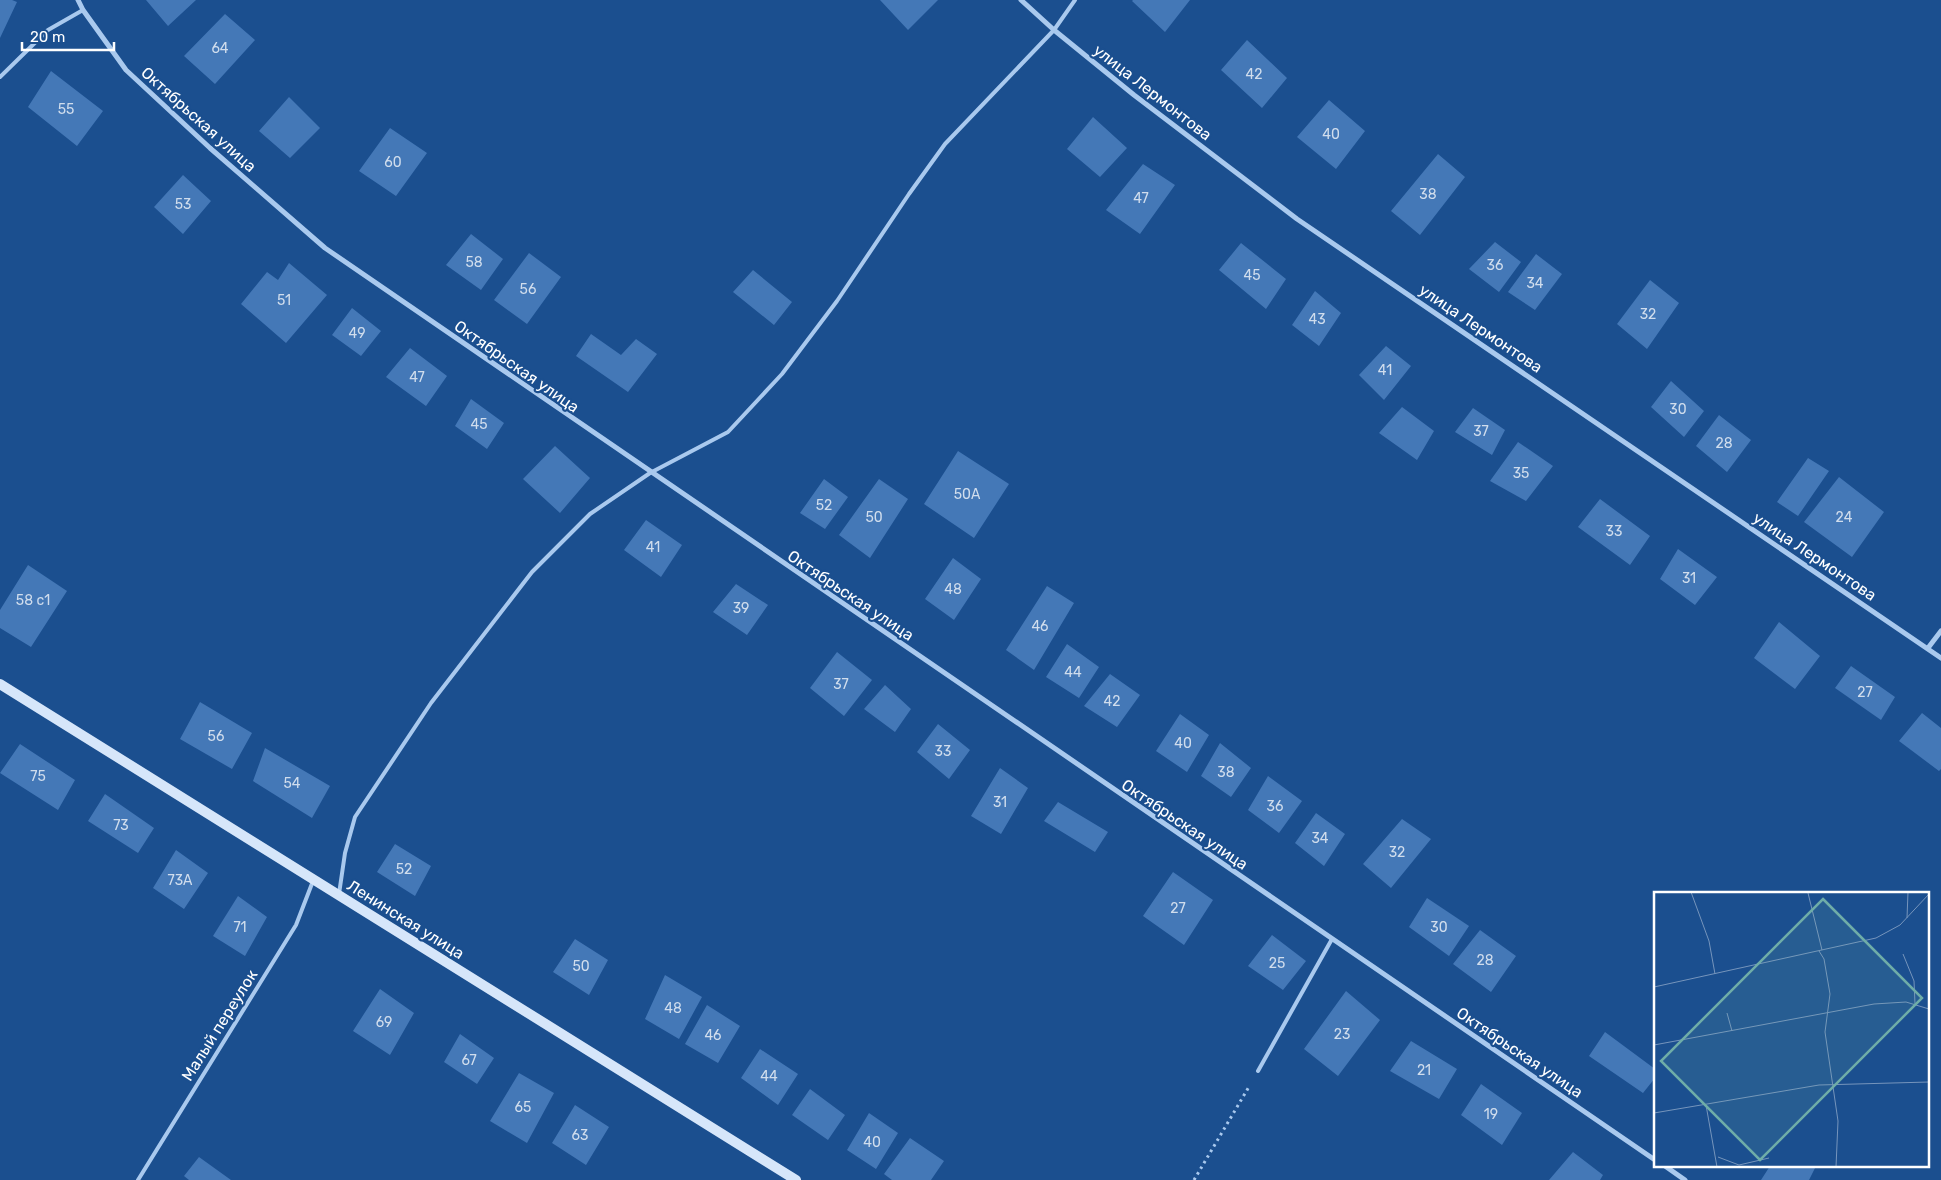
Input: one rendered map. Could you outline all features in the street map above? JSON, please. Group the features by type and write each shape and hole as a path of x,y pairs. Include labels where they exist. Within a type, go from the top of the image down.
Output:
{"street":[{"name":"Октябрьская улица","path":"78,0 83,10 126,70 210,148 325,248 650,473 1654,1159"},
{"name":"улица Лермонтова","path":"1021,0 1054,30 1134,95 1297,219 1941,658"},
{"path":"1928,648 1941,632"},
{"name":"Ленинская улица","path":"0,684 796,1180"},
{"path":"1667,1168 1685,1180"}],"lane":[{"path":"339,894 345,853 355,817 431,704 532,572 590,514 650,473 728,432 782,374 837,301 908,194 946,144 1054,30 1075,0"},
{"path":"0,77 48,30 83,10"},
{"name":"Малый переулок","path":"138,1180 296,925 314,879"},
{"path":"1258,1071 1332,939"}],"path":[{"path":"1194,1180 1258,1071"}],"building":[{"path":"0,0 17,2 0,38"},
{"path":"146,0 196,0 168,26"},
{"path":"880,0 938,0 908,30"},
{"path":"1133,0 1190,0 1165,32"},
{"path":"225,14 255,40 215,84 184,56"},
{"path":"1247,40 1287,78 1262,108 1221,70"},
{"path":"51,71 103,111 77,146 28,107"},
{"path":"289,97 320,128 290,158 259,131"},
{"path":"1329,100 1365,131 1336,169 1297,137"},
{"path":"1093,117 1127,148 1100,177 1067,149"},
{"path":"390,128 427,153 396,196 359,171"},
{"path":"1438,154 1465,177 1420,235 1391,211"},
{"path":"1143,164 1175,185 1140,234 1106,210"},
{"path":"183,175 211,201 183,234 154,207"},
{"path":"471,234 503,259 481,290 446,265"},
{"path":"1495,242 1521,262 1499,292 1469,269"},
{"path":"1241,243 1286,279 1266,309 1219,270"},
{"path":"529,253 561,277 527,324 494,300"},
{"path":"1536,254 1562,274 1535,310 1508,292"},
{"path":"289,263 327,295 286,343 241,304 267,272 278,280"},
{"path":"753,270 792,302 774,325 733,292"},
{"path":"1650,280 1679,303 1647,349 1617,324"},
{"path":"1315,291 1341,313 1319,346 1292,325"},
{"path":"352,308 381,331 361,356 332,335"},
{"path":"591,334 621,355 636,339 657,354 628,392 576,356"},
{"path":"1386,346 1411,366 1384,400 1359,375"},
{"path":"410,348 447,376 426,406 386,377"},
{"path":"1671,381 1704,411 1684,437 1651,407"},
{"path":"471,399 504,423 487,449 455,426"},
{"path":"1402,407 1434,431 1417,460 1379,433"},
{"path":"1473,408 1505,430 1492,455 1455,432"},
{"path":"1719,415 1751,440 1727,472 1696,446"},
{"path":"1518,442 1553,466 1526,501 1490,481"},
{"path":"555,446 590,478 560,513 523,479"},
{"path":"958,451 1009,484 974,538 924,504"},
{"path":"1808,458 1829,471 1798,516 1777,502"},
{"path":"1839,477 1884,512 1852,557 1804,522"},
{"path":"824,479 848,497 825,529 800,513"},
{"path":"879,479 908,499 870,558 839,535"},
{"path":"1600,499 1650,536 1630,565 1578,527"},
{"path":"646,520 682,545 661,577 624,550"},
{"path":"1678,549 1717,577 1695,605 1660,579"},
{"path":"953,558 981,579 954,620 925,599"},
{"path":"28,565 67,591 31,647 0,628 0,610"},
{"path":"736,584 768,605 747,635 713,612"},
{"path":"1047,586 1074,603 1034,670 1006,650"},
{"path":"1779,622 1820,656 1795,689 1754,658"},
{"path":"1067,644 1099,667 1079,698 1046,677"},
{"path":"837,652 872,680 844,716 810,688"},
{"path":"1851,666 1895,697 1881,720 1835,688"},
{"path":"1110,674 1140,695 1117,727 1084,706"},
{"path":"885,685 911,709 895,732 864,709"},
{"path":"200,702 252,733 232,769 180,739"},
{"path":"1922,713 1941,728 1941,769 1939,771 1899,741"},
{"path":"1180,714 1209,735 1187,772 1156,751"},
{"path":"938,724 970,750 949,779 917,752"},
{"path":"1220,743 1251,768 1231,797 1201,776"},
{"path":"20,744 75,780 58,810 0,773"},
{"path":"265,748 330,786 312,818 253,781"},
{"path":"1000,768 1028,788 1001,834 971,816"},
{"path":"1268,776 1302,801 1279,833 1248,810"},
{"path":"105,794 154,828 138,853 88,821"},
{"path":"1058,802 1108,832 1095,852 1044,821"},
{"path":"1316,813 1345,834 1324,866 1295,843"},
{"path":"1402,819 1431,839 1391,888 1363,864"},
{"path":"395,844 431,866 415,896 377,872"},
{"path":"176,850 208,873 184,909 153,888"},
{"path":"1173,872 1213,900 1184,945 1143,916"},
{"path":"238,896 267,917 245,956 213,936"},
{"path":"1427,898 1469,926 1449,956 1409,927"},
{"path":"1480,930 1516,956 1491,992 1453,964"},
{"path":"1272,935 1306,961 1283,990 1248,966"},
{"path":"575,939 608,960 589,995 553,972"},
{"path":"665,975 702,997 679,1039 645,1019"},
{"path":"380,989 414,1013 390,1055 353,1031"},
{"path":"1346,991 1380,1020 1338,1076 1304,1049"},
{"path":"707,1005 740,1026 718,1063 685,1044"},
{"path":"1605,1032 1654,1068 1654,1079 1643,1093 1589,1056"},
{"path":"460,1034 494,1058 477,1084 444,1062"},
{"path":"1411,1041 1457,1069 1439,1099 1390,1071"},
{"path":"760,1049 798,1074 778,1105 741,1078"},
{"path":"519,1073 554,1093 527,1143 490,1121"},
{"path":"1481,1084 1522,1113 1502,1145 1461,1115"},
{"path":"810,1089 845,1115 828,1140 792,1115"},
{"path":"575,1105 609,1127 586,1165 552,1143"},
{"path":"869,1113 898,1133 876,1169 847,1150"},
{"path":"910,1138 944,1161 931,1180 892,1180 884,1174"},
{"path":"1573,1152 1603,1175 1600,1180 1549,1180"},
{"path":"199,1157 231,1180 189,1180 184,1176"},
{"path":"1769,1168 1815,1168 1809,1180 1761,1180"}]}
